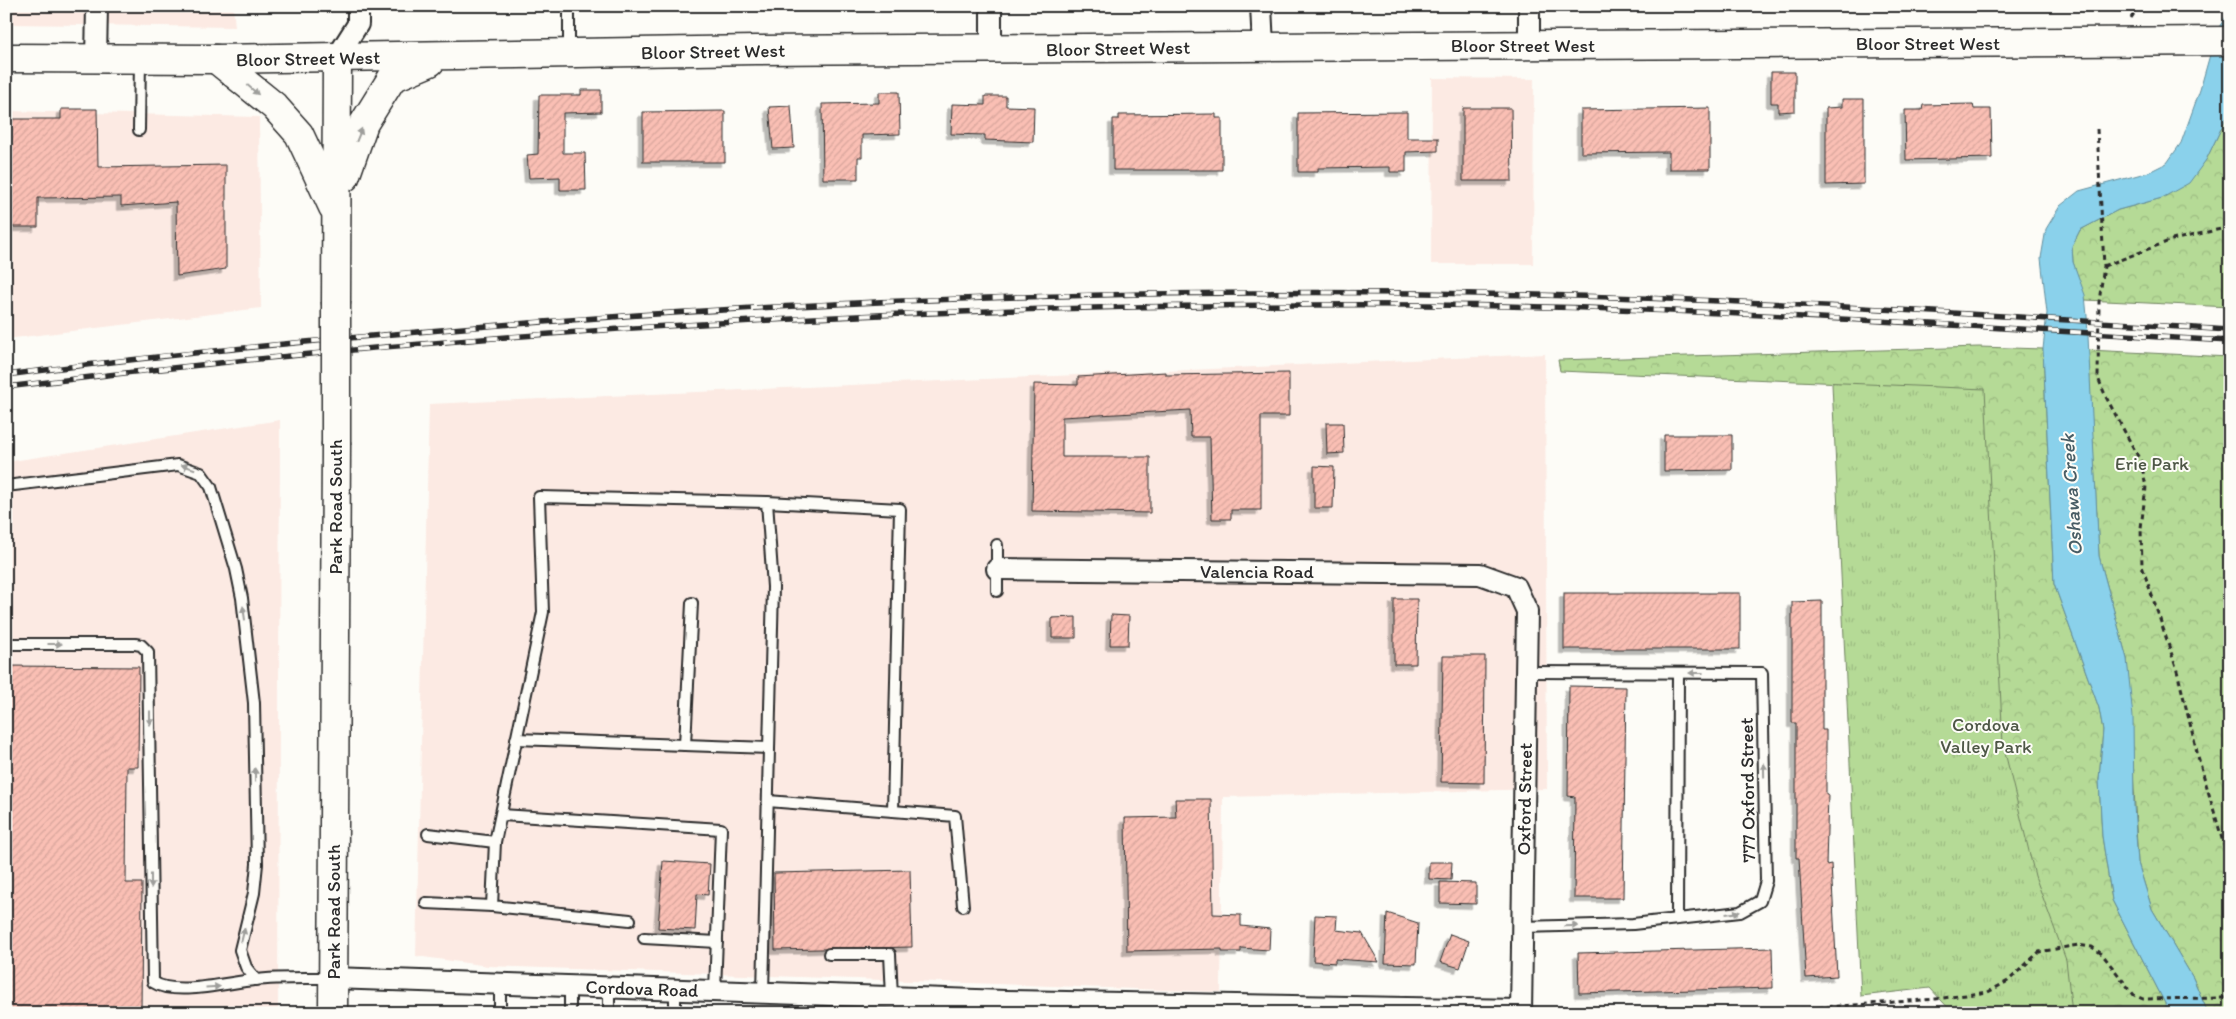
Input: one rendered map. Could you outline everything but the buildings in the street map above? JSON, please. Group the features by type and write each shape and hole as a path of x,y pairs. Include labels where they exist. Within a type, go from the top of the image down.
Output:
{"main road":[{"name":"Bloor Street West","path":"6,58 216,59 755,50 1529,46 2129,31 2230,41"},
{"path":"336,215 349,160 360,130 392,78 417,66 450,56"},
{"name":"Park Road South","path":"333,1013 338,57"},
{"path":"216,59 274,106 299,134 336,215"}],"street":[{"path":"96,59 97,6"},
{"path":"338,57 358,24 358,6"},
{"path":"991,6 991,50"},
{"path":"1261,6 1262,46"},
{"path":"1529,6 1529,46"},
{"name":"Valencia Road","path":"997,569 1480,574 1516,587"},
{"name":"Oxford Street","path":"1516,587 1527,611 1521,1012"},
{"name":"Cordova Road","path":"332,978 892,997 1521,1012"}],"lane":[{"path":"569,6 569,54"},
{"path":"139,130 140,58"},
{"path":"6,486 178,465 201,473 211,487 237,572 251,670 257,878 240,950 246,968 256,980"},
{"path":"492,906 495,842 543,612 539,497 767,502 900,509 893,811"},
{"path":"764,992 773,587 767,502"},
{"path":"997,545 997,592"},
{"path":"685,745 692,603"},
{"path":"6,644 135,644 146,648 149,657 153,982 166,988 216,987 256,980 332,978"},
{"name":"777 Oxford Street","path":"1522,927 1633,924 1740,912 1760,900 1766,881 1762,673 1526,672"},
{"path":"1677,918 1678,673"},
{"path":"516,739 769,748"},
{"path":"768,801 955,816 963,906"},
{"path":"501,815 721,829 714,991"},
{"path":"428,834 495,842"},
{"path":"426,903 492,906 630,920"},
{"path":"644,938 717,942"},
{"path":"829,954 890,954 892,997"},
{"path":"500,983 500,1013"},
{"path":"570,986 570,1013"},
{"path":"609,986 609,1013"},
{"path":"675,989 675,1013"}],"path":[{"path":"2129,31 2139,6"},
{"path":"2097,129 2104,266 2099,302 2098,378 2106,397 2141,462 2146,486 2141,528 2142,566 2176,667 2199,760 2230,866"},
{"path":"2104,266 2172,240 2230,226"},
{"path":"1746,1013 1936,999 1988,992 2008,981 2039,952 2078,945 2092,947 2102,954 2134,995 2150,1001 2230,996"}],"shaded area":[{"path":"6,6 233,6 235,27 6,24"},
{"path":"1432,78 1534,79 1533,264 1431,264"},
{"path":"6,111 259,117 261,308 6,339"},
{"path":"1545,354 1547,789 1223,797 1221,992 488,966 416,956 429,404"},
{"path":"280,420 278,1013 6,1013 6,462"}],"green space":[{"path":"2230,110 2230,307 2085,300 2073,262 2072,246 2080,230 2118,210 2162,198 2206,160"},
{"path":"1979,347 2043,349 2054,584 2099,708 2103,730 2099,780 2102,836 2112,900 2170,1013 2072,1013 2066,960 2035,876 2003,744 1985,389 1560,371 1558,360"},
{"name":"Erie Park","path":"2088,350 2230,357 2230,1013 2208,1013 2193,978 2152,909 2138,863 2127,659 2099,556"},
{"name":"Cordova Valley Park","path":"1831,363 2070,381 2230,1013 1953,1013 1930,988 1861,996"}],"water":[{"name":"Oshawa Creek","path":"2230,11 2230,110 2206,160 2189,183 2162,198 2118,210 2080,230 2072,246 2073,262 2085,295 2087,316 2099,556 2127,659 2133,717 2134,806 2138,863 2152,909 2193,978 2208,1013 2170,1013 2112,900 2102,836 2099,780 2103,730 2099,708 2054,584 2043,349 2047,313 2041,258 2046,229 2060,206 2079,191 2149,172 2167,163 2181,143 2200,90 2217,30"}],"railway":[{"path":"6,375 270,345 567,320 844,303 1121,294 1398,293 1624,297 1884,309 2230,330"},
{"path":"6,387 360,349 537,335 891,314 1069,308 1425,305 1626,309 1828,318 2230,341"}]}
